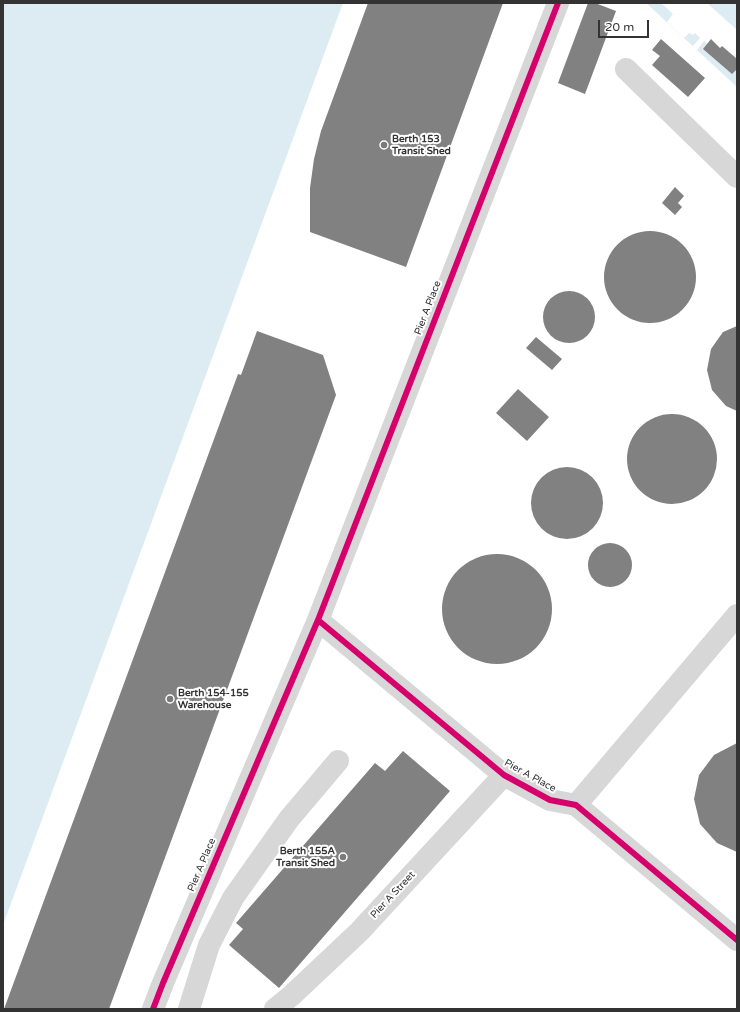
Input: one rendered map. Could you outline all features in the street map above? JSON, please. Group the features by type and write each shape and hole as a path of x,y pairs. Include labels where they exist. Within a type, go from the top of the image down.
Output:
{"street":[{"name":"Pier A Place","path":"153,1009 318,620 558,3"},
{"path":"626,69 737,177"},
{"path":"576,805 737,615"},
{"name":"Pier A Place","path":"318,620 504,775 550,800 576,805 737,940"},
{"path":"189,1009 209,945 233,898 289,819 338,761"},
{"name":"Pier A Street","path":"275,1009 292,996 359,932 504,775"}],"shaded area":[{"path":"3,3 343,3 3,925"},
{"path":"646,3 737,3 737,87 684,38"}],"pier":[{"path":"661,3 707,3 737,30 737,71 704,41 697,50 693,46 700,38 695,33 693,35 689,33 684,38 667,22 673,14"}],"building":[{"name":"Berth 153 Transit Shed","path":"368,3 503,3 406,267 310,232 310,188 314,159 321,131"},
{"path":"588,3 595,3 616,11 585,94 558,83"},
{"path":"661,39 705,78 688,97 652,65 660,56 652,50"},
{"path":"711,39 720,48 722,46 737,59 737,69 732,74 703,49"},
{"path":"675,187 684,196 678,203 682,207 675,215 662,203"},
{"path":"650,231 668,234 683,244 693,259 696,277 693,295 683,310 668,320 650,323 632,320 617,310 607,295 604,277 607,259 617,244 632,234"},
{"path":"564,291 574,291 588,298 595,312 595,322 588,336 574,343 564,343 554,339 547,332 543,322 543,312 547,302 554,295"},
{"path":"737,326 737,411 726,406 712,390 707,370 711,349 723,332"},
{"name":"Berth 154-155 Warehouse","path":"257,331 323,355 336,395 109,1009 4,1009 238,374 241,375"},
{"path":"536,337 562,359 552,370 526,348"},
{"path":"518,389 549,417 527,441 496,413"},
{"path":"672,414 689,418 704,427 713,442 717,459 713,476 704,491 689,500 672,504 655,500 640,491 631,476 627,459 631,442 640,427 655,418"},
{"path":"567,467 587,473 597,483 603,503 597,523 587,533 567,539 547,533 537,523 531,503 537,483 547,473"},
{"path":"614,543 619,544 626,549 631,556 631,574 626,581 619,586 606,587 601,586 594,581 589,574 588,561 589,556 594,549 601,544"},
{"path":"497,554 508,555 518,559 536,570 547,588 551,598 551,620 547,630 536,648 518,659 508,663 497,664 486,663 476,659 458,648 447,630 443,620 442,609 443,598 447,588 458,570 476,559 486,555"},
{"path":"737,743 737,852 717,843 700,824 694,799 699,775 714,755"},
{"name":"Berth 155A Transit Shed","path":"403,751 450,791 279,988 229,945 243,929 236,923 375,763 385,771"}],"cycle path":[{"path":"153,1009 318,620 558,3"},
{"path":"318,620 504,775 550,800 576,805 737,940"}],"place":[{"name":"Berth 153 Transit Shed","path":"384,145"},
{"name":"Berth 154-155 Warehouse","path":"170,699"},
{"name":"Berth 155A Transit Shed","path":"343,857"}]}
